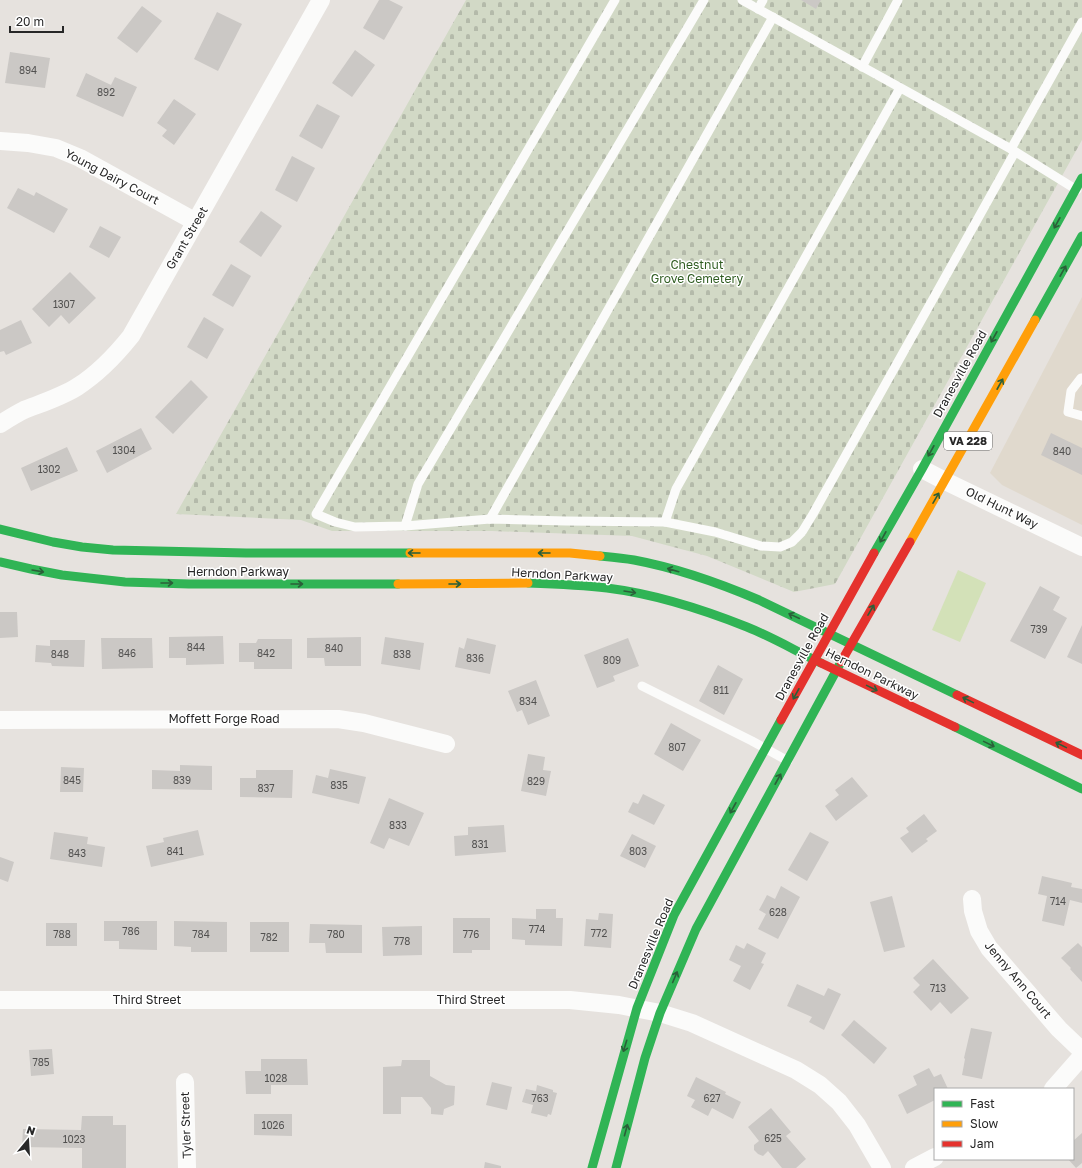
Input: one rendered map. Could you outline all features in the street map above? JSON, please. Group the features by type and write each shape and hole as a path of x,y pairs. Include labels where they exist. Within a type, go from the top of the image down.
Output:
{"main road":[{"name":"Dranesville Road","path":"592,1168 637,1008 674,915 829,633 1079,191 1082,178"},
{"name":"VA 228","path":"836,671 945,482 1082,236"},
{"name":"Herndon Parkway","path":"0,529 53,542 120,551 239,553 570,553 633,560 664,567 729,587 759,600 1082,755"},
{"name":"Herndon Parkway","path":"0,562 23,568 65,575 95,579 155,583 578,585 640,593 719,616 749,628 1082,789"},
{"path":"616,1168 645,1058 660,1013 696,929 836,671"}],"street":[{"name":"Grant Street","path":"0,424 23,411 77,387 98,372 117,354 131,336 321,0"},
{"name":"Young Dairy Court","path":"0,141 28,143 56,148 80,158 196,222"},
{"name":"Old Hunt Way","path":"922,469 945,482 1082,547"},
{"name":"Moffett Forge Road","path":"0,720 338,719 364,723 446,744"},
{"name":"Jenny Ann Court","path":"972,899 973,912 979,931 989,948 1059,1029 1082,1051"},
{"name":"Third Street","path":"0,1000 570,1000 637,1008 660,1013 692,1023 796,1070 820,1085 838,1102 857,1125 882,1168"},
{"path":"1054,1088 1082,1056"},
{"name":"Tyler Street","path":"185,1082 187,1168"},
{"path":"914,1168 934,1158"}],"lane":[{"path":"615,0 316,514 335,522 355,527 405,526 490,518 566,521 665,522 715,532 762,546 780,547 792,542 802,532 1013,151 1082,22"},
{"path":"405,526 418,484 704,0"},
{"path":"742,0 1013,151 1079,191"},
{"path":"758,9 763,0"},
{"path":"862,67 898,0"},
{"path":"490,518 773,17"},
{"path":"665,522 676,489 900,88"},
{"path":"1082,378 1070,392 1068,412 1082,416"},
{"path":"642,686 752,741 788,761"}],"shaded area":[{"path":"1082,297 1082,525 1002,485 990,473"}],"green space":[{"name":"Chestnut Grove Cemetery","path":"466,0 1082,0 1082,140 835,584 794,592 707,556 632,536 492,531 332,531 301,520 176,514"},
{"path":"958,570 986,583 960,642 932,630"}],"building":[{"path":"379,0 389,0 403,7 384,40 363,28"},
{"path":"801,0 821,0 816,9"},
{"path":"142,6 162,21 137,53 117,38"},
{"path":"217,12 242,24 218,71 194,59"},
{"path":"355,50 375,65 352,97 332,83"},
{"path":"10,52 50,58 45,88 5,83"},
{"path":"86,73 111,85 115,77 137,87 123,117 76,96"},
{"path":"174,99 196,114 174,145 162,136 167,130 157,123"},
{"path":"317,104 340,116 322,149 299,136"},
{"path":"292,156 315,168 297,202 275,190"},
{"path":"18,188 34,196 36,192 68,209 54,233 7,208"},
{"path":"261,211 282,226 261,257 239,242"},
{"path":"100,226 121,237 109,258 89,247"},
{"path":"231,264 251,276 233,307 212,295"},
{"path":"70,272 96,298 69,324 61,315 49,327 32,309"},
{"path":"204,317 224,329 207,359 187,347"},
{"path":"21,320 32,343 6,355 4,351 0,352 0,330"},
{"path":"191,380 208,397 173,434 155,417"},
{"path":"141,428 152,449 107,473 96,451"},
{"path":"1051,433 1082,448 1082,475 1041,455"},
{"path":"67,447 78,471 31,491 21,468"},
{"path":"1040,586 1060,597 1053,610 1067,618 1045,659 1010,641"},
{"path":"0,612 17,612 18,637 0,638"},
{"path":"1082,625 1082,664 1067,657"},
{"path":"223,636 224,664 186,665 186,658 169,658 169,637"},
{"path":"361,637 361,666 325,666 324,658 307,658 307,638"},
{"path":"385,637 424,643 420,670 381,664"},
{"path":"101,638 152,638 153,668 102,669"},
{"path":"467,638 496,645 490,674 455,667 459,647 464,649"},
{"path":"628,638 639,666 613,676 615,681 597,688 584,655"},
{"path":"258,639 292,639 292,669 254,669 254,662 239,662 239,643 256,643"},
{"path":"50,640 85,640 84,667 52,666 51,663 35,662 36,645 50,646"},
{"path":"718,665 743,679 724,715 699,701"},
{"path":"536,680 550,716 528,725 522,710 517,712 508,691"},
{"path":"671,723 701,740 683,771 654,754"},
{"path":"528,754 545,757 543,770 551,771 546,796 521,791"},
{"path":"180,765 212,766 212,790 152,789 152,770 180,771"},
{"path":"61,767 84,768 83,792 60,792"},
{"path":"330,769 366,777 359,804 312,793 316,775 328,778"},
{"path":"256,770 293,770 292,798 240,797 240,778 256,778"},
{"path":"852,777 868,796 836,821 825,806 839,795 835,790"},
{"path":"643,794 665,805 654,825 628,812 633,802 638,804"},
{"path":"389,798 424,813 409,846 389,838 384,849 370,843"},
{"path":"924,814 937,831 926,839 928,841 912,853 900,838 909,832 906,828"},
{"path":"504,825 506,852 455,856 454,836 468,835 468,827"},
{"path":"198,830 204,855 151,867 146,846 164,842 163,838"},
{"path":"54,832 88,837 87,844 105,847 102,867 50,859"},
{"path":"810,832 829,842 807,881 788,870"},
{"path":"632,834 656,846 645,868 620,856"},
{"path":"0,857 14,862 8,882 0,879"},
{"path":"1042,876 1072,883 1071,887 1082,889 1082,903 1070,900 1064,926 1042,921 1047,896 1038,894"},
{"path":"781,886 800,897 778,939 758,929 766,914 759,910 767,895 775,899"},
{"path":"892,896 905,947 884,952 870,902"},
{"path":"536,909 556,909 556,918 563,918 562,946 525,945 525,940 512,939 512,918 536,919"},
{"path":"599,913 613,914 611,948 584,946 586,919 598,920"},
{"path":"453,918 490,918 490,950 472,950 472,953 453,953"},
{"path":"104,921 157,921 157,950 119,949 119,941 104,941"},
{"path":"174,921 227,922 227,952 191,952 191,947 174,946"},
{"path":"250,922 289,922 289,952 250,952"},
{"path":"46,923 77,923 77,946 46,946"},
{"path":"310,924 362,925 362,953 326,953 325,943 309,943"},
{"path":"422,926 422,955 383,956 382,927"},
{"path":"747,943 766,953 761,963 764,964 750,990 733,981 741,966 729,960 736,945 744,949"},
{"path":"1078,943 1082,947 1082,982 1061,958"},
{"path":"933,959 969,998 951,1014 940,1002 931,1011 913,992 920,985 913,978"},
{"path":"797,984 824,996 828,988 841,994 824,1030 809,1022 812,1017 787,1006"},
{"path":"854,1020 887,1048 874,1064 841,1035"},
{"path":"971,1028 992,1032 982,1079 962,1075 964,1058"},
{"path":"52,1049 54,1074 31,1076 29,1050"},
{"path":"261,1059 307,1059 308,1085 271,1085 271,1094 246,1094 245,1071 261,1071"},
{"path":"402,1060 430,1060 430,1076 446,1085 455,1086 454,1105 444,1109 443,1115 431,1114 431,1108 422,1097 401,1097 401,1114 383,1114 383,1067 401,1066"},
{"path":"929,1068 934,1077 941,1074 948,1088 934,1088 934,1100 907,1114 898,1095 917,1085 913,1076"},
{"path":"696,1077 726,1092 725,1094 741,1102 733,1119 712,1108 708,1116 691,1107 695,1100 687,1096"},
{"path":"492,1082 512,1087 507,1110 486,1105"},
{"path":"537,1085 553,1090 553,1092 557,1093 551,1115 548,1114 547,1117 531,1113 533,1105 522,1102 526,1089 536,1091"},
{"path":"771,1108 791,1132 786,1136 806,1159 796,1168 782,1168 768,1151 763,1156 754,1150 754,1145 759,1141 748,1127"},
{"path":"254,1114 292,1114 292,1136 254,1135"},
{"path":"82,1116 113,1116 113,1125 126,1125 126,1168 82,1168 82,1148 22,1147 23,1129 81,1130"},
{"path":"1082,1133 1082,1163 1076,1168 1069,1160 1074,1160 1074,1140"},
{"path":"485,1162 501,1166 501,1168 484,1168"}],"traffic: fast":[{"path":"874,553 922,469 1082,178"},
{"path":"1035,320 1082,236"},
{"path":"0,529 53,542 113,550 246,553 410,553"},
{"path":"600,556 650,563 729,588 759,600 957,695"},
{"path":"0,562 62,575 125,582 189,584 398,584"},
{"path":"528,583 607,588 661,598 713,614 747,627 821,663"},
{"path":"616,1168 645,1058 660,1013 696,929 841,662"},
{"path":"592,1168 637,1008 674,915 781,720"},
{"path":"955,727 1082,789"}],"traffic: slow":[{"path":"910,542 1035,320"},
{"path":"410,553 570,553 600,556"},
{"path":"398,584 528,583"}],"traffic: jam":[{"path":"841,662 910,542"},
{"path":"781,720 874,553"},
{"path":"821,663 955,727"},
{"path":"957,695 1082,755"}]}
